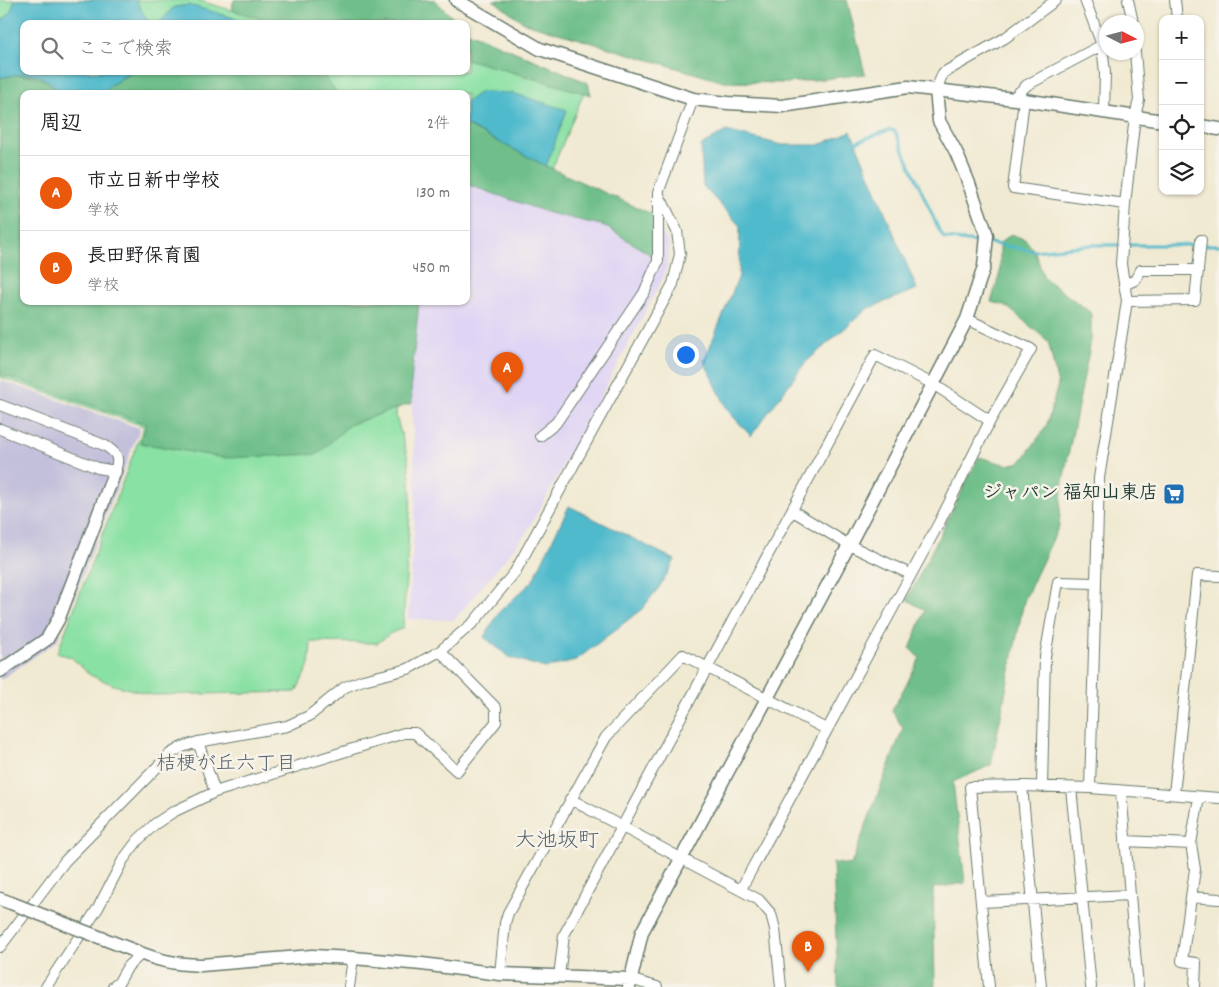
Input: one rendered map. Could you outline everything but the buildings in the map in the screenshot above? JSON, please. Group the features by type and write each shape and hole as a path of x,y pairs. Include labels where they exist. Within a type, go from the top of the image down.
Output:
{"street":[{"path":"456,0 540,49 693,99 782,106 908,87 1018,99 1159,120"},
{"path":"629,983 642,932 849,545 967,319 984,267 986,235 968,181 956,152 939,121 936,90 943,74 1005,38 1056,0"},
{"path":"1085,0 1099,37"},
{"path":"1128,0 1131,15"},
{"path":"1175,0 1177,15"},
{"path":"1099,47 1027,85 1018,99 1013,188 1125,204"},
{"path":"1104,60 1104,112"},
{"path":"1090,788 1099,478 1127,301 1121,264 1125,204 1138,100 1136,60"},
{"path":"540,436 556,423 644,293 658,261 658,193 693,99"},
{"path":"1204,127 1219,129"},
{"path":"0,947 65,861 170,754 182,747 198,742 287,726 309,716 345,687 362,680 408,669 440,651 474,622 515,572 673,284 680,254 677,231 658,193"},
{"path":"1127,301 1195,300 1201,240"},
{"path":"1124,286 1135,280 1141,270 1198,270"},
{"path":"741,889 940,521 990,421 1030,349 967,319"},
{"path":"559,977 564,935 875,355 933,384 990,421"},
{"path":"0,405 104,445 115,452 118,462 58,620 47,639 0,671"},
{"path":"0,429 98,468 115,471"},
{"path":"793,511 849,545 910,574"},
{"path":"1174,794 1198,576 1219,576"},
{"path":"1042,787 1045,656 1058,582 1095,583"},
{"path":"46,987 98,908 123,860 138,840 155,824 173,812 215,792 404,733 414,733 457,772 496,722 496,708 440,651"},
{"path":"500,974 504,923 508,912 570,799 606,737 683,655 826,729"},
{"path":"198,742 215,792"},
{"path":"1022,786 1041,987"},
{"path":"989,987 970,787 1090,788 1219,798"},
{"path":"1070,788 1091,987"},
{"path":"1121,791 1138,987"},
{"path":"1195,987 1196,963 1182,961 1195,869 1191,844 1199,796"},
{"path":"570,799 759,900 771,914 775,928 781,987"},
{"path":"1125,841 1191,844"},
{"path":"981,902 1130,895"},
{"path":"1191,897 1219,899"},
{"path":"6,901 169,963 201,965 312,956 353,958 500,974 559,977 657,987"},
{"path":"113,987 119,982 136,952"},
{"path":"349,987 353,958"}],"shaded area":[{"path":"470,185 549,213 645,213 669,242 668,261 664,276 582,432 525,535 454,620 408,619 416,496 411,383 419,305 470,305"},
{"path":"0,380 140,428 57,641 0,680"}],"green space":[{"path":"0,0 197,0 231,10 234,0 435,0 455,20 20,20 20,75 470,75 470,33 588,83 540,198 470,170 470,90 20,90 20,305 406,305 396,416 408,458 411,495 403,628 389,634 378,643 311,642 309,665 296,692 152,695 114,685 90,675 71,657 57,653 144,426 0,377"},
{"path":"234,0 435,0 455,20 266,20 232,10"},
{"path":"493,0 847,0 865,74 788,83 724,82 525,23"},
{"path":"470,33 588,83 591,95 470,60"},
{"path":"15,75 41,78 56,90 20,90 20,305 419,305 411,383 412,403 349,425 318,454 225,458 140,443 147,424 0,374 0,78"},
{"path":"127,75 290,75 325,77 335,90 106,90"},
{"path":"470,127 546,166 656,216 654,257 605,226 549,213 470,185"},
{"path":"1011,234 1026,240 1035,252 1044,278 1091,313 1091,341 1062,486 1059,526 1024,601 991,765 953,782 965,883 933,888 935,987 838,987 833,863 851,865 903,728 892,711 920,658 910,649 925,610 907,600 979,457 1007,465 1021,462 1046,427 1058,385 1048,341 1005,305 991,302 1000,273 1000,243"}],"water":[{"path":"15,0 136,0 147,20 20,20 20,74 0,78 0,23 10,13"},
{"path":"189,5 237,20 162,20 174,7"},
{"path":"33,75 127,75 106,90 57,90 48,81"},
{"path":"480,92 512,93 567,110 546,166 470,127 470,99"},
{"path":"726,131 782,145 819,145 851,131 917,289 867,309 805,363 751,436 728,411 704,361 739,276 740,226 703,186 701,146"},
{"path":"569,506 675,560 660,586 642,609 575,661 545,668 509,657 484,637 500,611 532,582"}],"waterway":[{"path":"856,142 889,130 895,131 944,238 984,243"},
{"path":"990,243 1034,251 1092,245 1219,245"}],"place":[{"name":"市立日新中学校","path":"507,393"},
{"name":"ジャパン 福知山東店","path":"1174,494"},
{"name":"長田野保育園","path":"808,972"}],"district":[{"name":"桔梗が丘六丁目","path":"226,765"},
{"name":"大池坂町","path":"557,842"}]}
